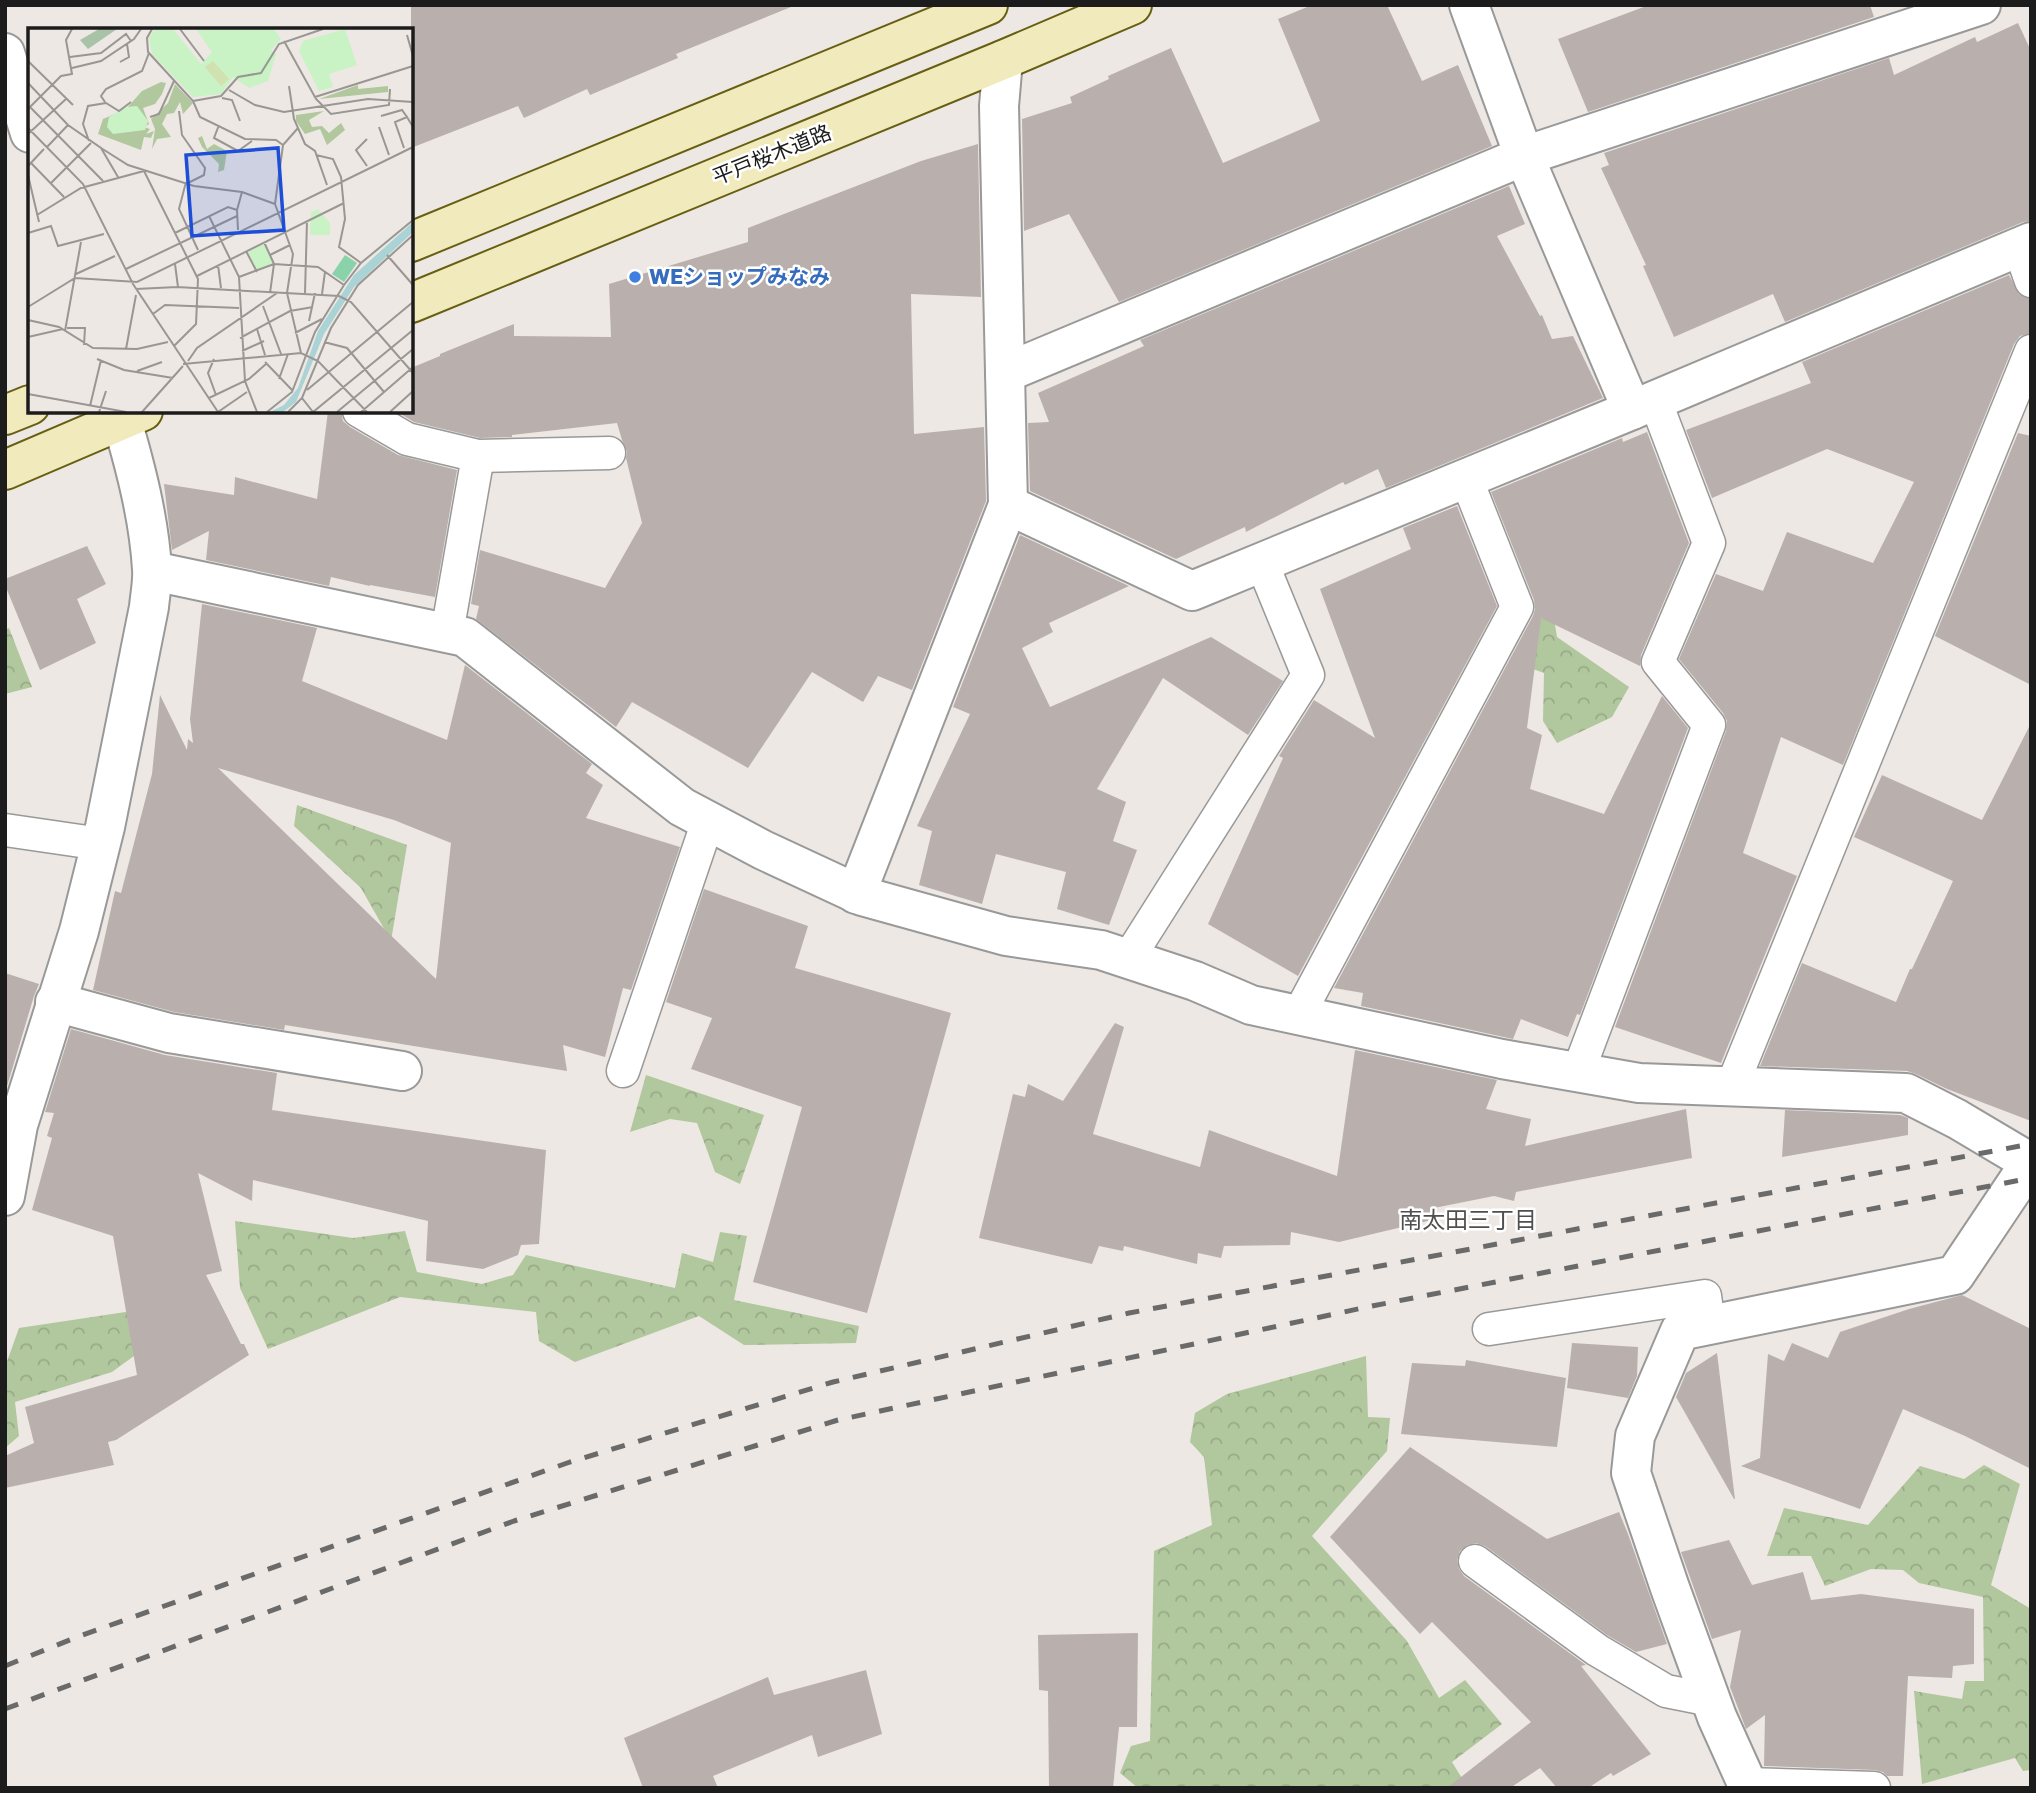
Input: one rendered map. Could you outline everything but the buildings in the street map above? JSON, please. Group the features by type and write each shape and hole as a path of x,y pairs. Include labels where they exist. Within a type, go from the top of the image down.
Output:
{"main road":[{"path":"413,241 988,5"},
{"name":"平戸桜木道路","path":"413,302 1132,5"},
{"path":"5,415 28,406"},
{"path":"5,470 128,415"}],"street":[{"path":"1469,5 1524,156 1644,405"},
{"path":"1005,373 1524,156 1981,5"},
{"path":"5,53 28,127"},
{"path":"856,894 1008,505 999,106 1003,60"},
{"path":"1008,505 1192,591 1644,405 2027,257"},
{"path":"5,1196 18,1125 79,931 101,844 149,607 152,571 146,515 133,459 128,415"},
{"path":"152,571 465,637 682,807 763,850 856,894 1006,936 1101,950 1195,981 1251,1005 1502,1059 1639,1083 1906,1093 1957,1119 2030,1163 1955,1275 1680,1331 1635,1436 1630,1473 1711,1700 1749,1786"},
{"path":"55,1002 169,1034 402,1070"}],"lane":[{"path":"1732,1086 2031,351"},
{"path":"1578,1072 1709,725 1658,662 1709,543 1644,405"},
{"path":"362,413 407,439 478,456 609,453"},
{"path":"447,633 478,456"},
{"path":"1299,1014 1517,607 1466,478"},
{"path":"1128,959 1308,675 1262,563"},
{"path":"623,1071 708,821"},
{"path":"5,830 101,844"},
{"path":"1489,1329 1705,1296 1709,1325"},
{"path":"1475,1561 1597,1650 1666,1691 1711,1700"},
{"path":"1749,1786 1874,1788"}],"green space":[{"path":"1552,606 1557,637 1629,687 1612,717 1557,743 1543,721 1544,673 1511,661 1527,628"},
{"path":"9,628 32,687 5,694 5,630"},
{"path":"297,805 407,845 391,941 361,888 294,826"},
{"path":"646,1075 764,1115 740,1184 715,1172 697,1123 670,1119 630,1132"},
{"path":"235,1221 353,1238 405,1231 417,1272 482,1284 513,1275 526,1255 675,1288 682,1253 713,1262 720,1232 747,1236 734,1300 859,1326 856,1343 744,1345 699,1316 575,1362 539,1341 536,1312 400,1297 268,1349 240,1288"},
{"path":"212,1299 112,1372 15,1402 19,1436 5,1448 5,1367 19,1328"},
{"path":"1366,1356 1368,1417 1390,1418 1387,1451 1312,1536 1407,1641 1439,1698 1465,1680 1502,1724 1452,1762 1468,1788 1138,1788 1120,1773 1131,1746 1150,1741 1154,1551 1212,1525 1204,1457 1190,1442 1195,1413 1227,1394"},
{"path":"1984,1465 2020,1484 1991,1585 2031,1609 2031,1770 2023,1771 2015,1758 1922,1784 1914,1691 1962,1699 1965,1681 1984,1681 1983,1597 1919,1583 1903,1570 1871,1569 1825,1586 1811,1556 1767,1556 1784,1508 1868,1525 1920,1466 1964,1479"}],"railway":[{"path":"5,1666 77,1637 570,1462 833,1382 1129,1313 2031,1144"},
{"path":"5,1709 514,1521 838,1420 1372,1306 2031,1178"}],"place":[{"name":"WEショップみなみ","path":"635,277"}],"district":[{"name":"南太田三丁目","path":"1468,1220"}]}
